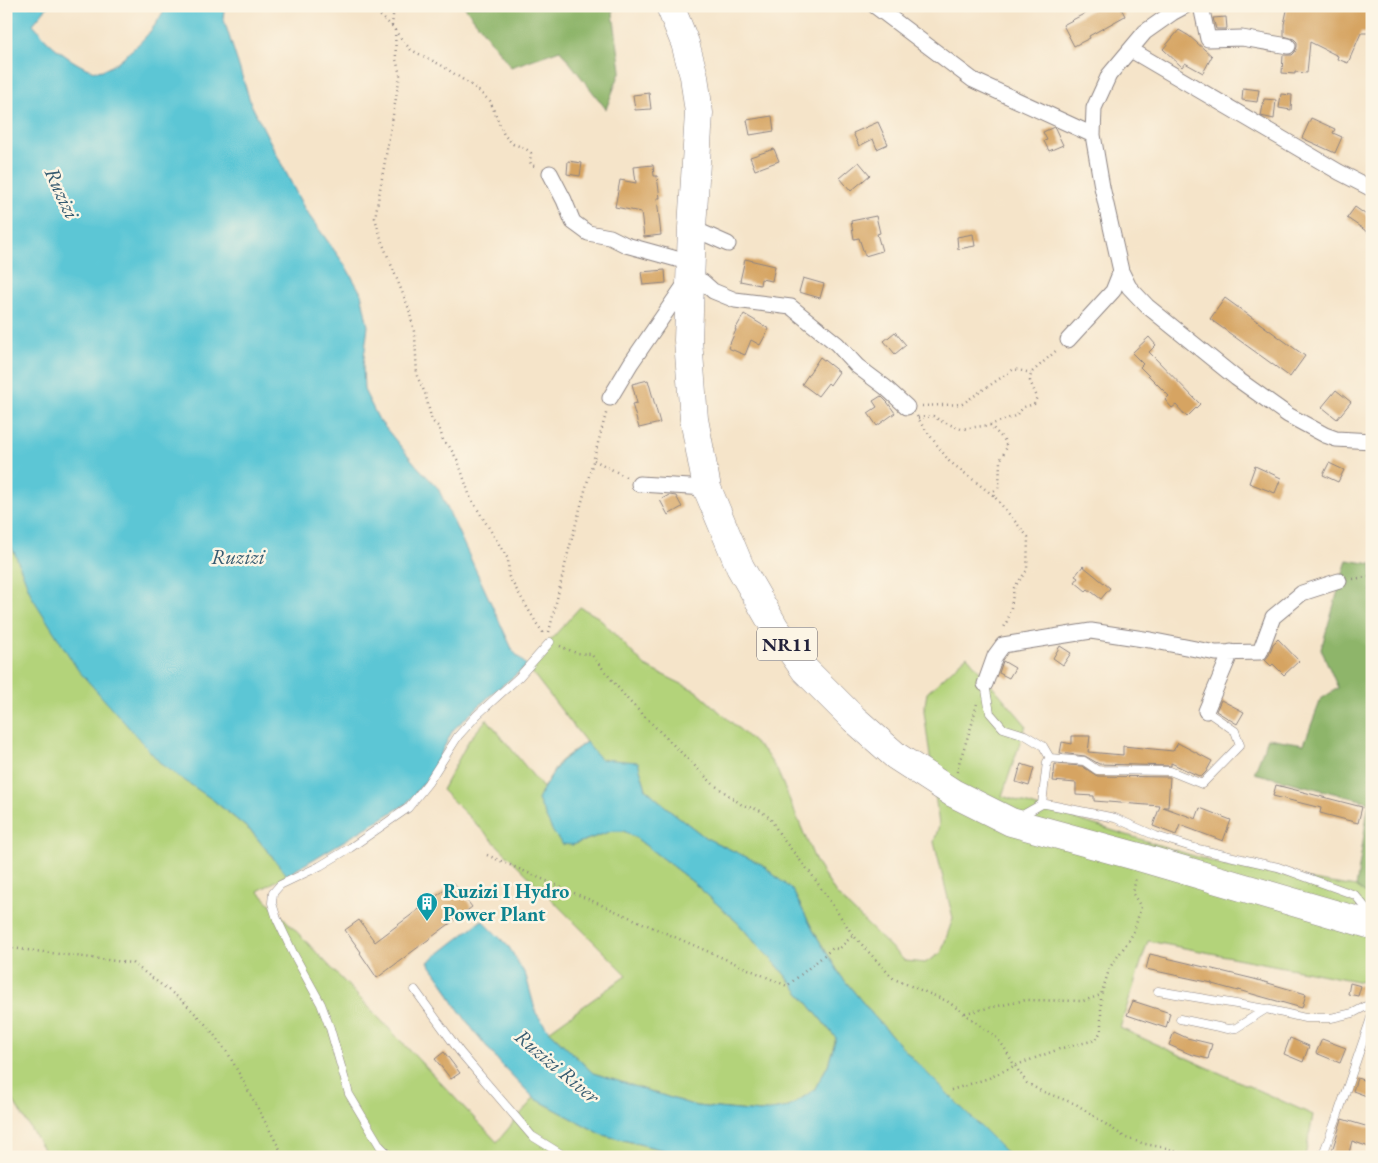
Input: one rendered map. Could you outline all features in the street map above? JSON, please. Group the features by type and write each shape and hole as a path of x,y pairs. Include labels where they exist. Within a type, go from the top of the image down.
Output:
{"highway":[{"name":"NR11","path":"670,6 685,43 698,96 699,113 688,340 693,409 707,488 740,567 775,628 806,670 854,720 896,756 954,793 1011,822 1372,924"}],"street":[{"path":"875,6 973,80 1093,135"},
{"path":"1186,6 1172,13 1145,32 1109,75 1094,108 1093,135 1102,187 1121,271 1129,287 1146,306 1236,378 1288,415 1336,439 1372,441"},
{"path":"1201,6 1208,39 1242,38 1288,46"},
{"path":"1131,50 1339,172 1372,189"},
{"path":"550,173 573,222 588,233 610,237 690,270 712,291 736,300 791,307 837,344 857,366 885,387 907,407"},
{"path":"692,228 728,244"},
{"path":"610,398 690,270"},
{"path":"1068,340 1112,291 1121,271"},
{"path":"639,484 707,488"},
{"path":"985,684 995,656 1003,645 1091,631 1216,653 1260,652 1273,618 1302,594 1339,581"},
{"path":"1206,710 1231,652"}],"lane":[{"path":"392,1157 380,1146 350,1094 321,1004 277,919 272,904 273,893 280,885 320,866 350,848 408,808 428,783 458,736 477,715 519,677 549,640"},
{"path":"985,684 990,713 1003,728 1024,735 1044,746 1050,758"},
{"path":"1050,758 1084,761 1097,770 1170,771 1202,784 1240,745 1235,731 1206,710"},
{"path":"1042,804 1047,762 1050,758"},
{"path":"1011,822 1042,804 1115,818 1156,836 1190,847 1278,867 1354,895 1372,915"},
{"path":"415,990 460,1052 532,1136 566,1157"},
{"path":"1158,991 1266,1009 1305,1018 1331,1018 1353,1013 1372,1004"},
{"path":"1180,1020 1228,1029 1236,1028 1266,1009"},
{"path":"1322,1157 1372,1015"}],"path":[{"path":"369,6 392,26 411,50 441,65 474,86 490,101 504,135 513,144 526,148 531,153 531,165 550,173"},
{"path":"392,26 394,6"},
{"path":"394,30 396,59 400,75 375,218 382,242 409,309 415,336 416,376 424,393 432,421 439,427 443,440 458,461 470,497 508,559 509,577 537,624 549,640 576,653 591,654 628,700 713,784 742,805 759,810 770,818 782,838 812,874 853,936 888,974 947,1001 995,1036 1027,1083 1040,1091 1076,1104 1126,1138 1166,1148 1190,1157"},
{"path":"918,418 934,416 961,429 990,425 1015,416 1024,407 1034,404 1037,397 1030,381 1031,373 1068,340"},
{"path":"907,407 962,404 1014,369 1031,373"},
{"path":"549,640 568,553 610,398"},
{"path":"907,407 918,418 948,460 994,496 1028,538"},
{"path":"990,425 1004,440 1007,448 1000,461 999,486 994,491 994,496"},
{"path":"594,460 639,484"},
{"path":"1339,581 1372,576"},
{"path":"487,855 787,986 833,948 839,948 853,936"},
{"path":"951,1090 989,1078 1014,1066 1062,1048 1096,1040 1101,1030 1101,995 1110,967 1130,940 1139,916 1141,907 1133,894 1139,857"},
{"path":"6,960 11,948 132,963 183,1001 209,1028 229,1055 285,1157"},
{"path":"964,1013 1026,1000 1083,1001 1101,995"}],"green space":[{"path":"464,6 612,6 621,70 606,109 560,50 511,67"},
{"path":"6,536 15,554 213,800 252,832 287,875 258,891 497,1142 534,1098 603,1135 691,1157 48,1157 6,1089"},
{"path":"1347,560 1372,564 1372,898 1356,887 1369,802 1254,773 1268,738 1304,744 1321,699 1338,688 1321,649"},
{"path":"580,607 598,617 645,666 696,691 764,751 777,770 816,862 836,894 905,961 925,963 941,953 953,918 934,842 939,825 924,711 927,693 967,656 1026,725 1002,796 1226,866 1356,887 1372,898 1372,984 1148,941 1120,1028 1313,1115 1305,1157 1011,1157 913,1059 841,976 814,932 793,891 761,864 706,838 666,807 646,789 638,763 600,759 572,845 612,831 624,831 636,838 694,883 738,923 776,964 836,1038 828,1065 814,1090 789,1107 760,1112 696,1106 593,1073 549,1031 627,975 442,790 469,740 487,719 543,788 560,761 586,742 527,666"}],"water":[{"name":"Ruzizi","path":"6,6 48,6 33,24 48,42 66,56 79,65 97,71 112,66 138,44 156,24 166,6 225,6 223,17 251,104 305,210 345,265 361,293 368,326 363,366 364,390 379,420 416,465 438,488 513,651 527,666 495,691 453,730 428,778 406,804 287,875 252,832 213,800 162,765 78,670 32,597 6,536 6,509 11,506 6,501"},
{"name":"Ruzizi River","path":"586,742 600,759 638,762 646,789 666,807 706,838 761,864 793,891 814,932 841,976 913,1059 1011,1157 691,1157 603,1135 534,1098 501,1064 474,1031 428,962 482,920 509,947 526,976 536,1013 549,1031 593,1073 696,1106 760,1112 789,1107 814,1090 828,1065 836,1038 776,964 738,923 694,883 636,838 624,831 612,831 572,845 562,844 553,832 538,800 560,762"}],"building":[{"path":"1099,6 1120,6 1125,16 1074,46 1063,25"},
{"path":"1288,6 1367,6 1368,11 1372,12 1372,33 1361,33 1348,63 1337,59 1338,56 1310,42 1307,73 1282,73 1283,55 1292,55 1297,47 1297,42 1294,39 1284,36 1284,24"},
{"path":"1226,17 1227,29 1216,29 1213,18"},
{"path":"1179,30 1212,56 1203,73 1185,63 1182,67 1163,49"},
{"path":"1243,88 1259,90 1257,102 1242,100"},
{"path":"649,93 651,109 635,110 633,95"},
{"path":"1281,94 1292,95 1291,110 1279,108"},
{"path":"1264,99 1276,100 1274,119 1261,116"},
{"path":"772,116 774,131 750,135 747,120"},
{"path":"1311,118 1335,129 1333,133 1342,137 1335,153 1302,138"},
{"path":"878,122 888,144 877,149 873,139 859,146 853,133"},
{"path":"1054,127 1063,145 1049,151 1044,141 1047,140 1043,132"},
{"path":"774,149 779,161 755,170 750,157"},
{"path":"568,161 582,163 580,176 567,174"},
{"path":"859,162 870,175 851,191 840,178"},
{"path":"653,165 654,176 657,176 660,198 657,198 661,235 644,237 641,212 615,207 620,180 636,183 634,167"},
{"path":"1355,207 1372,219 1372,235 1347,218"},
{"path":"876,216 880,233 877,234 882,251 865,256 859,238 854,239 851,221"},
{"path":"973,234 975,246 958,249 957,237"},
{"path":"745,259 775,266 772,281 761,279 760,285 740,281"},
{"path":"665,270 666,283 643,285 641,272"},
{"path":"803,278 824,284 820,298 799,292"},
{"path":"1225,298 1305,356 1290,377 1210,319"},
{"path":"744,314 769,329 760,345 751,340 745,355 728,348"},
{"path":"895,332 906,345 895,354 884,341"},
{"path":"1149,337 1156,345 1149,352 1200,404 1187,417 1176,405 1172,408 1165,400 1169,396 1140,367 1143,364 1132,353"},
{"path":"820,357 839,372 830,385 828,383 818,396 802,384"},
{"path":"648,380 660,423 639,428 632,404 637,403 632,384"},
{"path":"1336,390 1351,402 1337,419 1322,407"},
{"path":"881,396 895,413 877,426 868,413 877,407 873,401"},
{"path":"1329,463 1344,470 1338,482 1323,475"},
{"path":"1255,466 1281,478 1275,493 1249,483"},
{"path":"669,495 676,496 682,507 668,515 660,500"},
{"path":"1083,566 1110,588 1101,599 1088,589 1086,591 1075,582 1078,578 1075,576"},
{"path":"1278,639 1299,661 1284,675 1273,664 1271,666 1265,660 1273,644"},
{"path":"1060,646 1071,653 1063,665 1053,658"},
{"path":"1003,661 1015,668 1009,678 999,673"},
{"path":"1221,700 1244,712 1237,724 1216,711"},
{"path":"1072,736 1090,736 1088,752 1123,755 1123,746 1173,751 1178,743 1212,761 1201,777 1171,763 1171,766 1099,764 1085,756 1060,753 1062,742 1072,744"},
{"path":"1021,764 1034,768 1029,786 1016,782"},
{"path":"1055,764 1082,766 1097,776 1170,777 1168,807 1163,807 1196,819 1200,808 1231,820 1223,841 1180,825 1176,835 1153,826 1160,806 1094,801 1094,796 1076,795 1076,783 1053,781"},
{"path":"1276,785 1362,807 1358,823 1320,813 1321,808 1273,796"},
{"name":"Ruzizi I Hydro Power Plant","path":"454,883 472,907 377,978 345,930 359,920 375,942"},
{"path":"1150,954 1254,979 1306,994 1302,1008 1212,983 1146,969"},
{"path":"1350,983 1361,986 1358,996 1348,994"},
{"path":"1133,1001 1170,1013 1166,1028 1127,1015"},
{"path":"1174,1032 1187,1038 1212,1044 1208,1059 1169,1045"},
{"path":"1290,1038 1309,1046 1303,1062 1284,1054"},
{"path":"1322,1039 1346,1048 1340,1063 1316,1053"},
{"path":"444,1052 460,1073 451,1079 435,1059"},
{"path":"1357,1078 1372,1083 1372,1098 1353,1091"},
{"path":"1342,1119 1372,1128 1372,1148 1352,1141 1348,1157 1330,1157"}],"place":[{"name":"Ruzizi I Hydro Power Plant","path":"427,922"}]}
